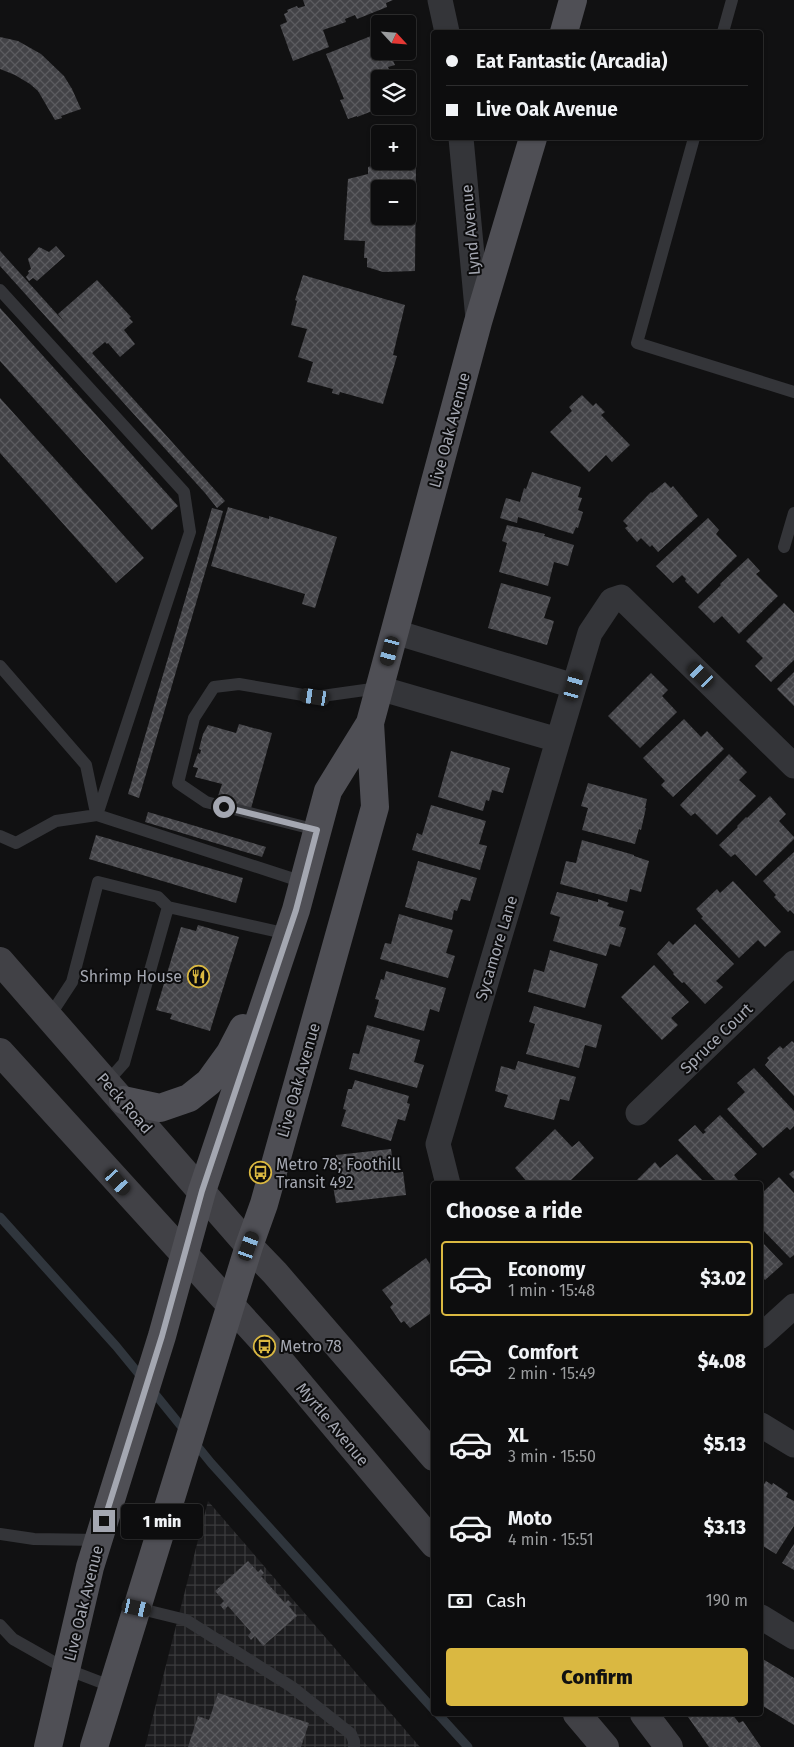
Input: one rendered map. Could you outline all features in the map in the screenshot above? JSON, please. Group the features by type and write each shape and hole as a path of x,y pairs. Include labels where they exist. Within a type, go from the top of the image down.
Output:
{"main road":[{"path":"565,30 573,0"},
{"name":"Live Oak Avenue","path":"48,1747 98,1540 162,1336 202,1191 284,944 328,791 370,724 478,322 532,140"},
{"name":"Live Oak Avenue","path":"94,1747 180,1474 230,1306 264,1204 375,807 370,724"},
{"path":"115,1091 160,1108 189,1098 209,1082 230,1053 284,944"},
{"name":"Peck Road","path":"0,961 249,1246"},
{"path":"0,1052 230,1306"},
{"path":"249,1246 431,1454"},
{"name":"Myrtle Avenue","path":"230,1306 265,1343 431,1540"},
{"path":"579,1716 605,1747"},
{"path":"646,1716 669,1747"}],"street":[{"path":"440,0 447,30"},
{"name":"Lynd Avenue","path":"461,140 478,322"},
{"path":"395,632 574,686 590,633 612,600 621,596 794,766"},
{"name":"Sycamore Lane","path":"447,1181 438,1144 574,686"},
{"path":"380,688 558,740"},
{"name":"Spruce Court","path":"638,1113 794,962"},
{"path":"763,1334 794,1306"},
{"path":"763,1426 794,1445"},
{"path":"763,1618 794,1637"}],"lane":[{"path":"724,30 732,0"},
{"path":"693,140 637,342 794,392"},
{"path":"0,290 184,492 190,532 97,815"},
{"path":"784,547 794,513"},
{"path":"0,666 86,765 97,815"},
{"path":"317,830 206,802 178,783 194,718 214,688 239,684 315,697 380,688"},
{"path":"0,836 16,843 56,822 97,815 303,882"},
{"path":"49,1017 72,982 98,882 158,897 168,907 284,944"},
{"path":"115,1091 168,907"},
{"path":"0,1534 34,1539 98,1540"},
{"path":"137,1608 186,1620 292,1687 351,1734 354,1747"},
{"path":"0,1625 12,1639 66,1669 113,1687"}],"shaded area":[{"path":"208,1501 420,1747 145,1747"}],"building":[{"path":"303,0 393,0 386,3 387,7 357,19 355,15 345,19 346,22 323,30 329,47 293,61 280,25 287,22 284,14 288,12 287,10 297,6 298,8 305,6"},
{"path":"371,36 371,60 393,60 395,65 388,67 389,70 371,70 371,112 348,119 340,100 344,99 326,54"},
{"path":"0,37 18,41 41,54 64,76 81,109 55,120 38,91 15,75 0,69"},
{"path":"371,166 371,170 416,170 416,180 371,180 371,225 415,225 415,271 383,272 367,267 367,258 364,258 365,241 344,240 348,179 368,174 368,167"},
{"path":"56,246 65,256 37,281 33,278 29,281 26,277 31,269 28,259 39,247 49,252"},
{"path":"0,251 66,324 58,314 97,280 131,317 129,318 133,322 124,330 135,344 120,357 105,342 92,353 225,501 217,508 0,266"},
{"path":"303,275 405,305 393,355 397,356 383,404 340,392 339,395 332,393 333,389 307,382 313,362 298,357 307,329 291,325 297,301 295,300"},
{"path":"0,308 178,506 152,530 0,361"},
{"path":"582,395 593,406 596,403 605,412 601,415 630,445 612,462 606,455 589,472 550,432 572,411 569,407"},
{"path":"0,398 144,558 116,583 0,453"},
{"path":"532,472 581,487 578,497 582,498 578,510 583,512 578,528 576,527 573,534 518,517 517,523 500,518 506,498 520,502"},
{"path":"665,482 671,488 673,486 698,516 658,552 652,545 650,547 641,538 637,542 625,528 628,526 623,521 651,492"},
{"path":"228,507 269,519 269,516 337,537 315,608 302,604 305,594 211,566"},
{"path":"212,508 223,511 139,798 128,794"},
{"path":"708,518 719,530 716,534 737,556 698,594 685,581 686,579 682,575 673,583 656,566"},
{"path":"507,525 545,534 544,536 574,545 568,566 554,562 548,586 499,572 507,543 502,541"},
{"path":"748,558 760,571 756,574 778,596 739,634 722,616 714,623 698,607"},
{"path":"501,583 551,597 544,618 554,621 547,645 488,628"},
{"path":"784,603 794,613 794,660 771,682 755,666 763,658 746,641"},
{"path":"794,672 794,706 777,689"},
{"path":"651,673 668,690 662,696 677,712 640,748 608,716"},
{"path":"684,719 701,737 707,731 724,749 673,797 661,785 665,781 643,758"},
{"path":"239,724 272,733 250,812 216,802 222,784 195,777 198,768 193,767 198,753 200,754 201,750 199,749 203,734 208,725 236,733"},
{"path":"451,751 510,768 503,793 492,790 489,801 486,800 483,811 438,797"},
{"path":"729,754 747,772 739,780 756,796 717,835 695,813 691,816 680,805"},
{"path":"588,783 647,799 641,830 639,829 635,844 582,830 588,808 581,806"},
{"path":"770,796 786,814 779,821 794,839 756,876 735,854 731,857 719,845"},
{"path":"431,805 486,821 479,844 487,846 480,870 412,850 417,833 422,835"},
{"path":"148,812 266,847 262,857 145,822"},
{"path":"96,835 243,878 236,903 89,859"},
{"path":"582,840 649,861 641,892 630,889 627,902 560,884 566,861 576,863"},
{"path":"794,852 794,914 790,910 788,912 763,881"},
{"path":"418,861 477,878 470,901 461,899 457,911 454,910 452,920 405,907"},
{"path":"733,881 781,932 765,947 758,940 739,958 701,918 703,917 696,909 717,889 720,893"},
{"path":"557,892 598,902 598,899 609,903 607,906 624,911 619,926 626,928 620,947 610,944 606,956 553,941 560,917 550,914"},
{"path":"399,914 453,930 446,953 455,956 448,978 380,959 385,943 391,944"},
{"path":"695,924 734,964 716,981 723,987 705,1004 684,982 682,983 673,974 657,954 669,941 673,945"},
{"path":"198,925 239,937 210,1031 170,1019 172,1014 156,1010 181,927 196,931"},
{"path":"550,950 598,964 585,1008 528,992 534,969 544,972"},
{"path":"654,965 689,1002 671,1018 678,1025 662,1040 621,997"},
{"path":"386,971 446,988 439,1012 430,1009 424,1031 374,1017 379,1000 375,999 381,979 384,980"},
{"path":"534,1006 602,1025 596,1048 585,1045 579,1068 526,1054 535,1024 529,1022"},
{"path":"367,1025 420,1040 414,1062 424,1065 417,1088 349,1069 353,1053 359,1054"},
{"path":"792,1041 794,1043 794,1096 765,1065 769,1060 767,1058 780,1046 783,1049"},
{"path":"518,1061 576,1077 569,1101 560,1099 554,1120 504,1107 508,1095 495,1091 501,1066 515,1070"},
{"path":"754,1068 794,1111 794,1126 790,1130 787,1127 763,1148 727,1109 745,1092 737,1083"},
{"path":"355,1080 409,1096 407,1103 410,1104 405,1121 398,1119 391,1141 341,1126 346,1110 343,1109 348,1089 352,1089"},
{"path":"720,1115 757,1154 734,1175 737,1181 716,1181 678,1140 695,1125 703,1134 706,1132 704,1130"},
{"path":"555,1129 572,1147 579,1141 594,1158 572,1181 526,1181 515,1168"},
{"path":"391,1149 394,1173 403,1172 406,1195 336,1203 333,1186 339,1185 336,1155"},
{"path":"677,1154 703,1181 637,1180 655,1162 660,1168"},
{"path":"794,1170 794,1179 789,1174"},
{"path":"779,1177 794,1193 794,1255 790,1258 763,1230 763,1192"},
{"path":"763,1243 783,1264 765,1280 763,1278"},
{"path":"426,1258 431,1266 431,1313 410,1328 404,1321 401,1323 390,1307 393,1304 382,1290"},
{"path":"766,1481 772,1485 773,1483 788,1493 786,1497 794,1501 794,1526 776,1554 763,1546 763,1486"},
{"path":"794,1544 794,1570 782,1563"},
{"path":"248,1561 258,1572 261,1569 264,1573 261,1576 285,1603 288,1600 292,1604 289,1606 297,1616 263,1646 255,1636 251,1640 248,1636 251,1632 228,1606 224,1610 220,1605 224,1601 215,1591"},
{"path":"763,1659 794,1678 794,1725 763,1706"},
{"path":"218,1693 309,1723 301,1747 188,1747 198,1716 209,1720"},
{"path":"687,1716 734,1716 739,1723 743,1721 761,1747 709,1747"}],"waterway":[{"path":"0,1217 116,1346 143,1379"},
{"path":"151,1389 211,1463 431,1707"},
{"path":"440,1716 468,1747"}],"place":[{"name":"Shrimp House","path":"198,976"},
{"name":"Metro 78; Foothill Transit 492","path":"260,1173"},
{"name":"Metro 78","path":"264,1346"}],"route":[{"path":"104,1521 162,1336 202,1191 296,910 317,830 224,807"}]}
